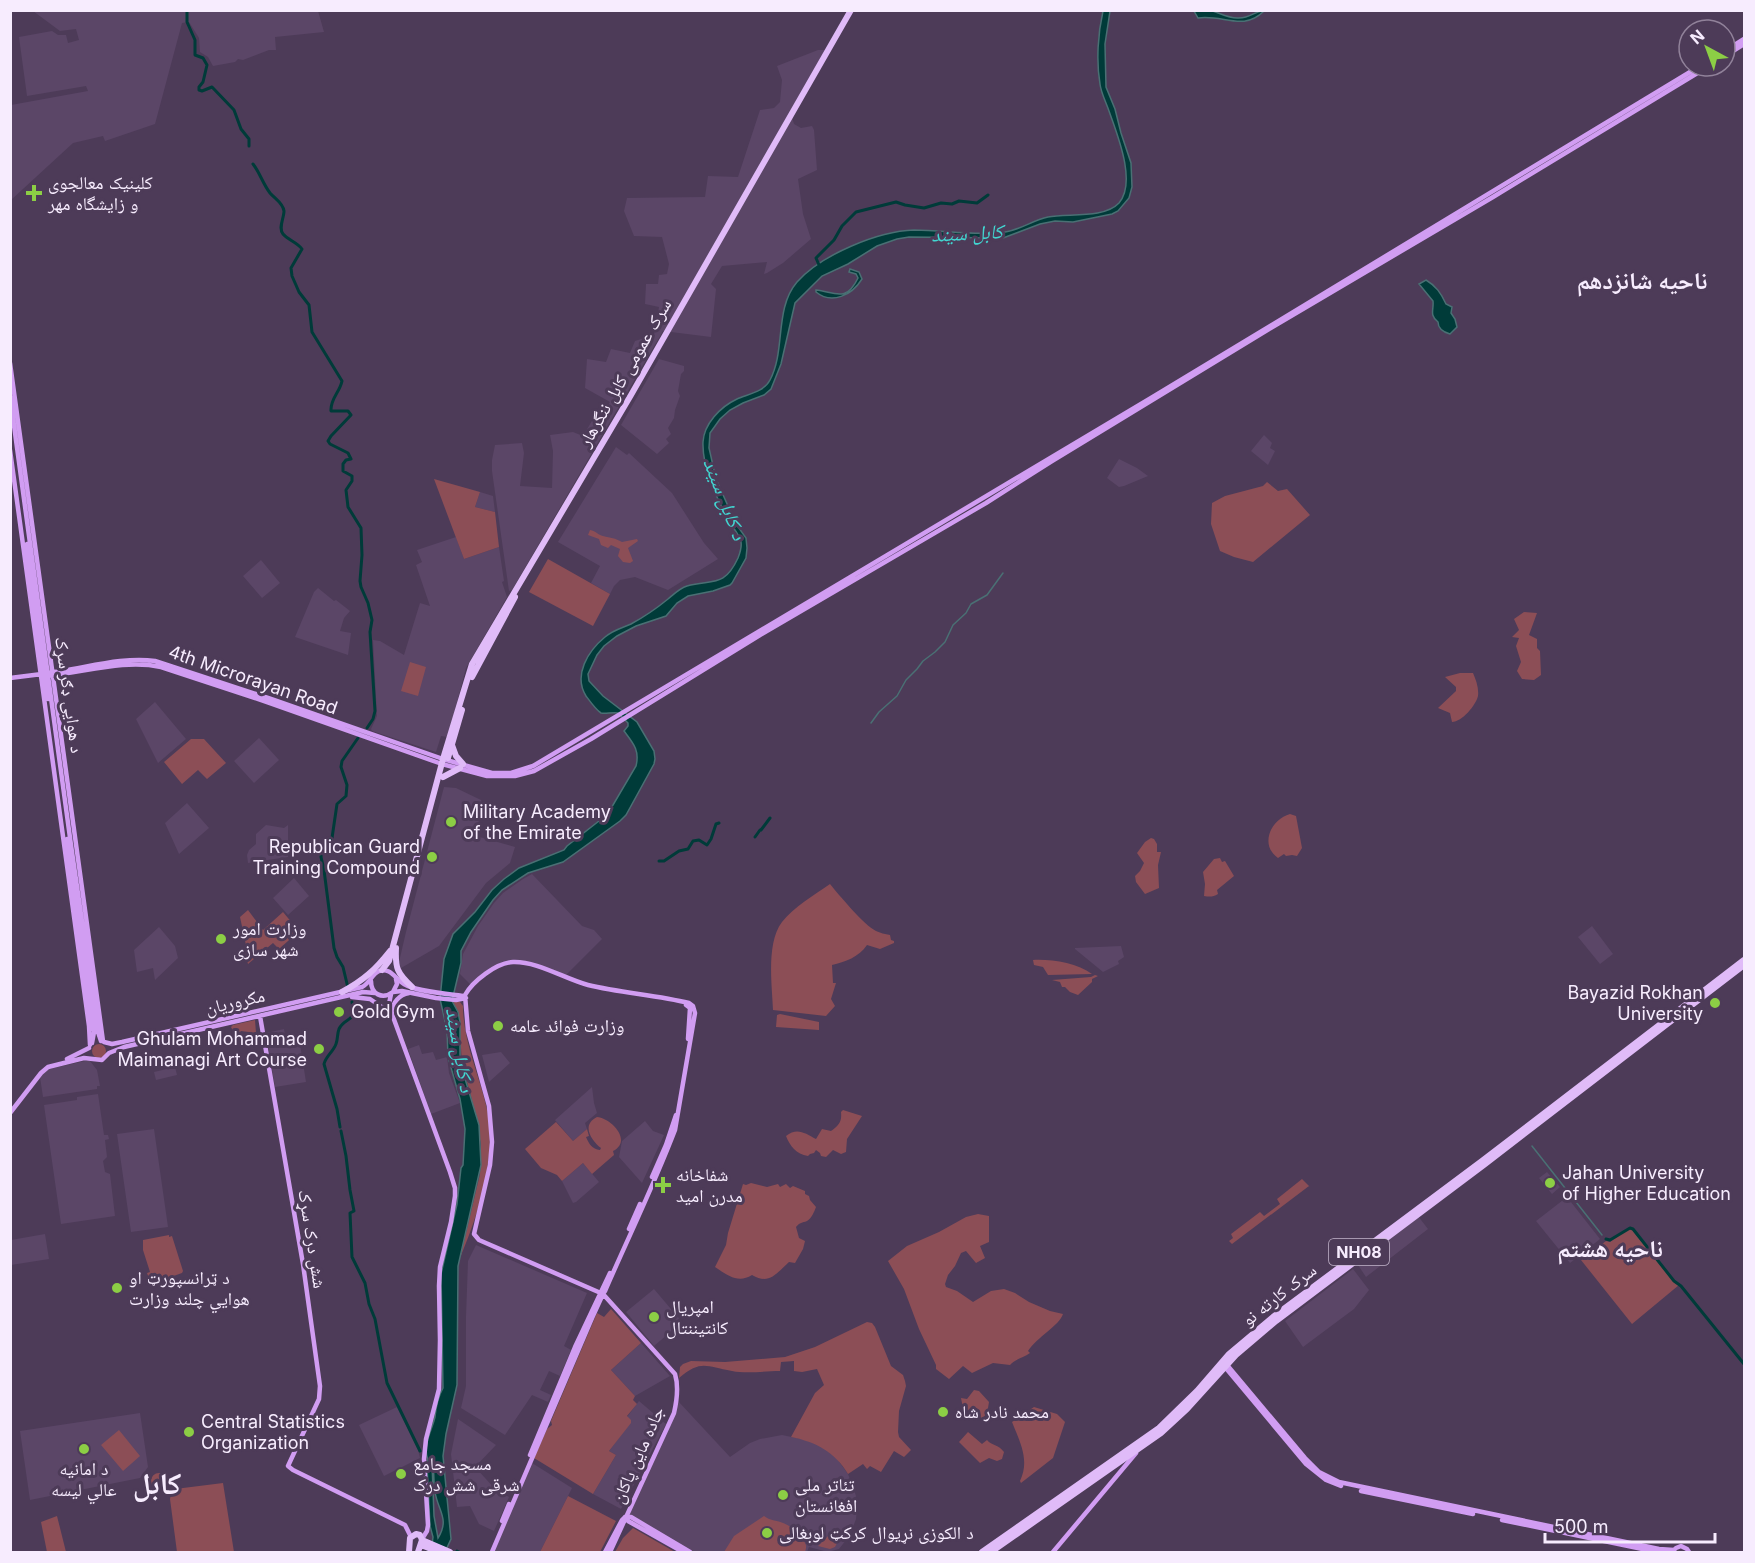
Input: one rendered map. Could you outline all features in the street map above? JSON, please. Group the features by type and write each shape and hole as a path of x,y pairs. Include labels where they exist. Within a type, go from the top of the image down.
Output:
{"highway":[{"name":"سرک عمومی کابل ننگرهار","path":"445,762 473,673 853,10"},
{"name":"سرک عمومی کابل ننگرهار","path":"445,762 464,688 477,654 853,10"},
{"path":"443,777 462,766 452,745"},
{"path":"382,970 389,962 394,948 443,777 445,762"},
{"path":"393,974 391,962 394,948 445,762"},
{"path":"394,948 397,970 411,990"},
{"path":"343,994 373,971 394,948"},
{"name":"سرک کارته نو","path":"1392,1231 1412,1210 1744,960"},
{"name":"سرک کارته نو","path":"1276,1320 1375,1243 1436,1204 1744,965"},
{"name":"سرک کارته نو","path":"991,1552 1128,1453 1182,1407 1229,1354 1366,1256 1375,1243"},
{"name":"سرک کارته نو","path":"982,1552 1172,1424 1256,1334"},
{"path":"408,1552 417,1541 445,1552"}],"main road":[{"path":"627,713 1680,78"},
{"path":"627,713 986,503 1280,323 1689,78"},
{"name":"د هوایی ډګر سړک","path":"10,363 47,674 103,1042"},
{"path":"10,396 70,846 98,1032 108,1048 108,1055"},
{"path":"10,420 47,674 94,1032 90,1046 90,1055 94,1060"},
{"name":"د هوایی ډګر سړک","path":"10,450 28,587 47,674"},
{"name":"4th Microrayan Road","path":"10,677 126,664 147,664 206,680 445,762 492,773 511,773 544,761 627,713"},
{"path":"490,1552 603,1292 672,1129 689,1033 690,1008 688,1005 592,988 540,970 514,964 502,966 477,984 466,997 470,1031 492,1105 495,1142 477,1234 603,1292"},
{"path":"392,1014 371,988 371,981 375,974 382,970 393,974 411,990"},
{"path":"393,974 397,984 389,1004 455,1188 454,1206 440,1268 438,1389 426,1439 424,1458 427,1520 417,1541"},
{"name":"مکروریان","path":"103,1042 112,1044 343,994 365,986 371,981"},
{"path":"10,1110 48,1067 84,1058 102,1060 124,1047 260,1016 343,994 366,992 384,996 398,990 411,990 466,997"},
{"path":"392,1014 393,1005 398,998 411,990"},
{"path":"343,994 370,999 392,1014"},
{"name":"جاده ماین پاکان","path":"466,997 468,1031 489,1106 492,1142 490,1165 475,1228 476,1237 603,1292 638,1329 677,1379 674,1413 626,1517"},
{"name":"شش درک سړک","path":"260,1016 303,1264 320,1386 319,1400 288,1466 406,1526 417,1541"},
{"path":"10,1110 44,1067 72,1058 90,1046 103,1042"},
{"path":"1226,1366 1306,1464 1326,1480 1337,1485 1657,1552"},
{"path":"1053,1552 1144,1445"},
{"path":"1486,1516 1659,1549 1673,1551 1681,1546 1689,1552"},
{"path":"610,1552 626,1517"},
{"path":"626,1517 628,1521 683,1552"},
{"path":"605,1552 622,1520 626,1517 631,1517 690,1552"}],"shaded area":[{"path":"257,10 258,12 318,11 324,32 275,37 276,50 213,66 208,57 200,52 199,38 189,22 182,23 155,124 105,141 103,136 73,143 11,200 11,105 88,91 86,86 27,96 19,37 52,31 58,35 66,35 68,43 79,40 76,29 60,31 33,11"},
{"path":"818,50 825,50 790,111 794,124 801,128 812,126 814,130 817,170 798,179 803,214 811,239 783,263 764,274 767,262 722,266 711,284 716,289 711,337 663,331 512,590 509,591 492,471 495,445 522,443 524,453 520,486 552,488 553,451 550,435 573,432 583,436 599,409 604,412 610,402 585,388 587,359 606,362 611,349 630,353 635,341 654,335 659,307 645,304 646,284 658,284 659,275 667,274 669,264 662,237 634,236 624,211 627,198 705,197 708,176 738,177 760,110 774,108 780,102 782,80 777,66"},
{"path":"659,359 684,366 684,371 681,374 678,391 680,396 674,418 668,428 671,434 666,439 669,443 657,454 621,425"},
{"path":"1264,435 1272,443 1270,448 1275,451 1268,465 1251,451"},
{"path":"616,447 627,455 629,453 672,493 704,543 718,559 668,590 635,577 620,580 610,594 591,583 600,566 558,542"},
{"path":"1119,459 1148,476 1119,487 1107,478"},
{"path":"434,479 480,492 475,507 495,512 499,547 464,559"},
{"path":"1267,482 1278,491 1287,489 1310,515 1253,562 1220,551 1211,524 1212,503 1225,496 1263,486"},
{"path":"480,492 493,496 495,512 475,507"},
{"path":"590,530 622,542 637,539 638,541 628,548 633,561 623,562 618,556 620,549 611,545 608,548 601,545 599,539 588,535"},
{"path":"456,537 464,559 499,547 504,581 502,582 507,597 466,668 448,737 441,736 436,752 372,731 377,716 373,640 380,641 404,655 420,603 430,606 416,565 422,562 417,550"},
{"path":"548,559 610,594 593,626 529,592"},
{"path":"261,560 280,583 262,598 243,576"},
{"path":"318,588 350,611 344,618 340,631 351,633 348,655 295,637 314,592"},
{"path":"1524,612 1537,613 1529,635 1537,639 1537,648 1540,651 1541,675 1534,680 1522,679 1517,671 1521,662 1516,646 1519,638 1512,637 1519,630 1514,619"},
{"path":"410,662 426,667 418,696 401,691"},
{"path":"1460,673 1473,673 1478,687 1478,696 1468,712 1452,722 1450,713 1438,708 1456,691 1456,687 1445,677"},
{"path":"155,702 186,739 158,763 136,719"},
{"path":"259,738 279,760 254,783 234,761"},
{"path":"191,739 204,739 226,763 207,779 198,770 182,784 164,762"},
{"path":"444,787 456,788 481,800 476,836 515,847 510,863 486,883 439,946 401,968 399,962 406,932"},
{"path":"187,803 209,828 179,854 165,823"},
{"path":"1290,814 1296,816 1302,848 1297,856 1284,854 1278,858 1272,853 1268,840 1277,821"},
{"path":"266,825 284,828 288,825 288,857 248,863 247,855 256,844 256,834"},
{"path":"1151,838 1157,844 1157,852 1161,852 1158,865 1159,888 1145,894 1136,882 1135,876 1144,863 1137,853"},
{"path":"1220,858 1222,862 1225,861 1234,876 1217,890 1218,894 1204,896 1203,872 1214,859"},
{"path":"532,874 582,926 594,930 602,939 566,975 513,960 504,961 493,967 471,985 460,974 463,954 478,926 503,893"},
{"path":"294,878 309,896 288,915 273,898"},
{"path":"830,884 865,923 876,931 890,935 894,943 880,949 867,945 860,953 832,965 833,983 836,983 831,999 835,1006 826,1016 773,1010 771,965 777,931 792,911"},
{"path":"248,910 263,930 283,912 297,933 279,949 273,943 248,964 240,917"},
{"path":"1592,926 1613,954 1600,964 1578,937"},
{"path":"159,927 175,946 178,958 155,980 153,968 137,972 134,950"},
{"path":"1121,946 1124,957 1118,961 1119,964 1103,972 1075,949 1075,948"},
{"path":"1033,960 1064,962 1092,974 1048,975 1043,967 1034,965"},
{"path":"1098,976 1092,979 1092,982 1078,995 1062,987 1060,982 1052,980 1091,977"},
{"path":"452,1001 460,1002 463,1006 468,1044 486,1105 490,1143 480,1203 460,1258 480,1174 481,1144 462,1064 459,1016"},
{"path":"777,1015 819,1022 819,1030 776,1027"},
{"path":"255,1020 256,1033 241,1031 235,1035 231,1027 233,1025"},
{"path":"284,1029 287,1046 300,1044 306,1082 275,1087 266,1033"},
{"path":"99,1044 104,1046 106,1051 104,1056 99,1058 94,1056 92,1051 94,1046"},
{"path":"419,1045 422,1054 433,1052 436,1060 447,1057 449,1073 460,1103 431,1114 408,1049"},
{"path":"501,1052 510,1063 489,1082 482,1055"},
{"path":"90,1061 97,1070 100,1086 97,1086 97,1089 43,1097 40,1077 45,1070"},
{"path":"175,1067 177,1075 156,1080 154,1072"},
{"path":"592,1087 597,1113 585,1123 587,1129 573,1141 555,1120"},
{"path":"98,1094 104,1135 108,1135 109,1139 105,1140 107,1157 103,1161 105,1172 110,1174 115,1216 61,1224 44,1105"},
{"path":"843,1110 862,1116 847,1139 846,1152 841,1154 833,1150 826,1157 821,1156 816,1150 808,1156 794,1149 789,1143 786,1136 790,1133 801,1132 816,1139 822,1129 831,1131 839,1123"},
{"path":"597,1117 608,1121 618,1131 621,1142 619,1147 613,1151 614,1155 592,1174 583,1163 562,1181 557,1175 541,1168 525,1149 556,1122 573,1141 587,1129 588,1142 600,1150 601,1148 589,1133 589,1124"},
{"path":"645,1121 653,1131 664,1135 642,1183 619,1157 622,1141"},
{"path":"154,1129 168,1227 131,1232 117,1134"},
{"path":"583,1163 599,1182 573,1203 562,1181"},
{"name":"Jahan University of Higher Education","path":"1547,1172 1560,1187 1552,1194 1539,1178"},
{"path":"1302,1179 1309,1186 1232,1244 1229,1241 1233,1238 1231,1234 1260,1212 1264,1216 1280,1204 1277,1199"},
{"path":"751,1183 767,1187 778,1184 780,1187 786,1184 790,1188 793,1186 805,1191 816,1207 813,1215 807,1221 796,1227 799,1238 805,1241 795,1263 789,1262 772,1277 763,1279 752,1275 737,1279 715,1267 726,1245 743,1184"},
{"path":"1567,1197 1600,1239 1570,1263 1536,1221"},
{"path":"978,1214 989,1216 989,1242 980,1246 985,1258 976,1263 966,1251 961,1253 948,1275 946,1287 957,1291 973,1302 991,1291 1004,1289 1050,1311 1063,1314 1057,1323 1032,1346 1028,1351 1030,1353 1010,1365 993,1363 972,1373 963,1366 949,1379 936,1369 904,1289 888,1261 907,1246 966,1217"},
{"path":"1418,1216 1428,1229 1366,1277 1356,1262"},
{"path":"1628,1229 1632,1230 1673,1281 1679,1285 1632,1324 1581,1260 1606,1241 1610,1242"},
{"path":"45,1234 49,1259 11,1265 11,1240"},
{"path":"169,1235 169,1237 172,1236 183,1271 151,1284 147,1273 150,1272 143,1250 143,1240"},
{"path":"476,1245 587,1293 564,1346 571,1350 560,1376 549,1371 540,1390 551,1395 548,1402 532,1395 505,1435 461,1408 466,1386 468,1261"},
{"path":"1353,1269 1369,1290 1354,1309 1303,1347 1285,1321"},
{"name":"امپریال کانتیننتال","path":"654,1289 682,1322 654,1346 626,1312"},
{"path":"611,1309 641,1343 611,1370 635,1396 633,1400 637,1404 627,1416 631,1423 609,1451 616,1455 593,1494 534,1458 547,1429 552,1425 551,1421 597,1313 604,1317"},
{"path":"867,1322 872,1323 875,1327 891,1366 903,1375 906,1386 899,1411 898,1432 899,1437 911,1450 904,1457 894,1451 881,1472 870,1466 867,1469 863,1464 848,1474 843,1466 824,1449 791,1437 815,1393 824,1385 817,1369 794,1371 794,1361 781,1362 780,1371 744,1372 699,1366 679,1378 680,1367 691,1361 725,1362 785,1357 815,1347"},
{"path":"641,1343 670,1376 635,1396 611,1370"},
{"path":"974,1390 979,1391 989,1402 987,1414 982,1418 963,1408 961,1398 967,1399"},
{"path":"639,1401 666,1424 621,1509 593,1494 616,1455 609,1451 630,1423 627,1417"},
{"path":"678,1401 730,1457 750,1443 782,1435 818,1444 835,1456 848,1474 856,1496 854,1500 857,1508 850,1535 839,1549 828,1552 809,1547 807,1552 683,1552 628,1521 625,1517"},
{"path":"397,1407 420,1458 384,1476 359,1425"},
{"path":"1034,1407 1057,1414 1065,1422 1053,1458 1021,1483 1024,1458 1012,1422"},
{"name":"د امانیه عالي لیسه","path":"140,1413 148,1467 140,1478 30,1500 20,1431"},
{"path":"458,1419 496,1445 475,1467 496,1490 509,1497 494,1531 479,1524 470,1506 457,1507 451,1454"},
{"path":"119,1430 140,1456 123,1471 101,1445"},
{"path":"968,1432 982,1444 987,1440 1000,1448 1004,1452 1002,1459 997,1461 989,1458 980,1463 959,1442"},
{"path":"532,1463 572,1488 540,1552 493,1552"},
{"path":"159,1473 165,1475 167,1481 165,1487 159,1489 153,1487 151,1481 153,1475"},
{"path":"223,1483 234,1552 177,1552 171,1494 175,1489"},
{"path":"568,1496 616,1521 600,1552 540,1552"},
{"path":"57,1516 66,1552 47,1552 41,1522"},
{"name":"د الکوزی نړیوال کرکټ لوبغالی","path":"764,1516 786,1524 796,1531 806,1544 805,1552 724,1552 734,1536"},
{"path":"633,1528 675,1552 615,1552 623,1538"},
{"path":"830,1534 837,1543 835,1547 830,1549 818,1546"}],"water":[{"path":"1209,10 1237,18 1264,11 1256,17 1240,21 1198,18 1194,11"},
{"path":"1103,11 1110,11 1105,44 1106,87 1131,163 1132,187 1129,198 1118,211 1112,214 1073,222 1055,221 1040,224 1003,238 909,237 897,239 877,246 848,264 822,276 795,303 781,364 771,389 764,395 730,410 710,433 709,448 716,479 736,524 746,538 746,558 730,585 688,596 677,603 666,616 636,626 617,636 597,655 588,674 589,681 603,696 637,722 654,751 654,764 626,815 620,821 563,862 528,873 502,890 471,932 461,951 461,963 452,1001 460,1022 460,1055 463,1072 479,1125 481,1165 458,1266 457,1385 443,1456 451,1539 445,1552 427,1552 432,1545 433,1537 430,1526 426,1449 443,1388 441,1274 457,1204 463,1165 465,1129 460,1099 448,1057 447,1030 440,999 444,959 453,934 504,879 519,868 564,850 604,817 636,766 636,751 624,731 628,723 618,713 601,713 586,696 581,680 584,664 593,649 614,631 641,618 682,588 717,581 733,568 740,552 741,542 710,481 703,452 704,435 714,417 725,407 737,399 760,390 770,380 778,356 785,304 797,282 820,263 851,246 900,231 1005,232 1048,217 1104,211 1119,203 1124,194 1126,171 1124,158 1100,84 1098,57","holes":["432,1463 436,1499 443,1520 438,1538 434,1516"]},
{"path":"850,269 859,272 862,279 853,290 835,298 822,296 816,292 816,290 840,294 849,291 858,278 856,274 849,272"},
{"path":"1426,280 1438,290 1446,304 1452,307 1451,313 1457,327 1450,334 1439,327 1432,312 1433,301 1419,284"}],"waterway":[{"path":"187,10 187,22 195,40 195,55 203,58 207,65 199,90 212,87 234,110 241,129 249,139 249,146"},
{"path":"253,164 268,190 283,208 281,229 283,234 302,249 291,268 292,276 299,292 309,305 312,332 342,381 332,403 331,411 348,411 351,415 328,441 348,453 351,459 346,460 343,464 343,471 352,476 352,481 346,490 348,507 361,528 360,581 372,620 370,632 375,711 367,728"},
{"path":"819,265 816,258 856,212 896,202 924,208 959,201 977,203 988,195"},
{"path":"871,723 879,712 897,696 906,680 923,661 945,642 953,625 966,613 971,604 987,595 1003,573"},
{"path":"348,988 343,967 334,948 321,857 322,846 332,838 337,804 346,796 347,785 341,767 342,761 358,738"},
{"path":"761,830 770,818"},
{"path":"659,861 664,861 679,851 688,849 693,841 699,840 707,845 716,824 719,823"},
{"path":"755,837 760,830"},
{"path":"340,1127 324,1064 336,1044 341,1025 352,1017 352,1002"},
{"path":"341,1131 354,1211 350,1213 352,1257 365,1283 375,1319 387,1383 420,1451"},
{"path":"1532,1146 1602,1235"},
{"path":"1606,1239 1610,1240 1630,1228 1633,1229 1744,1364"}],"place":[{"name":"کلینیک معالجوی و زایشگاه مهر","path":"34,193"},
{"name":"Military Academy of the Emirate","path":"451,822"},
{"name":"Republican Guard Training Compound","path":"432,857"},
{"name":"وزارت امور شهر سازی","path":"221,939"},
{"name":"Bayazid Rokhan University","path":"1715,1003"},
{"name":"Gold Gym","path":"339,1012"},
{"name":"وزارت فوائد عامه","path":"498,1026"},
{"name":"Ghulam Mohammad Maimanagi Art Course","path":"319,1049"},
{"name":"Jahan University of Higher Education","path":"1550,1183"},
{"name":"شفاخانه مدرن امید","path":"663,1185"},
{"name":"د ټرانسپورټ او هوایي چلند وزارت","path":"117,1288"},
{"name":"امپریال کانتیننتال","path":"654,1317"},
{"name":"محمد نادر شاه","path":"943,1412"},
{"name":"Central Statistics Organization","path":"189,1432"},
{"name":"د امانیه عالي لیسه","path":"84,1449"},
{"name":"مسجد جامع شرقی شش درک","path":"401,1474"},
{"name":"تئاتر ملی افغانستان","path":"783,1495"},
{"name":"د الکوزی نړیوال کرکټ لوبغالی","path":"767,1533"}],"district":[{"name":"ناحیه شانزدهم","path":"1642,281"},
{"name":"ناحیه هشتم","path":"1610,1249"},
{"name":"کابل","path":"157,1484"}],"water label":[{"name":"کابل سيند","path":"967,233"},
{"name":"د کابل سيند","path":"725,499"},
{"name":"د کابل سيند","path":"460,1050"}]}
